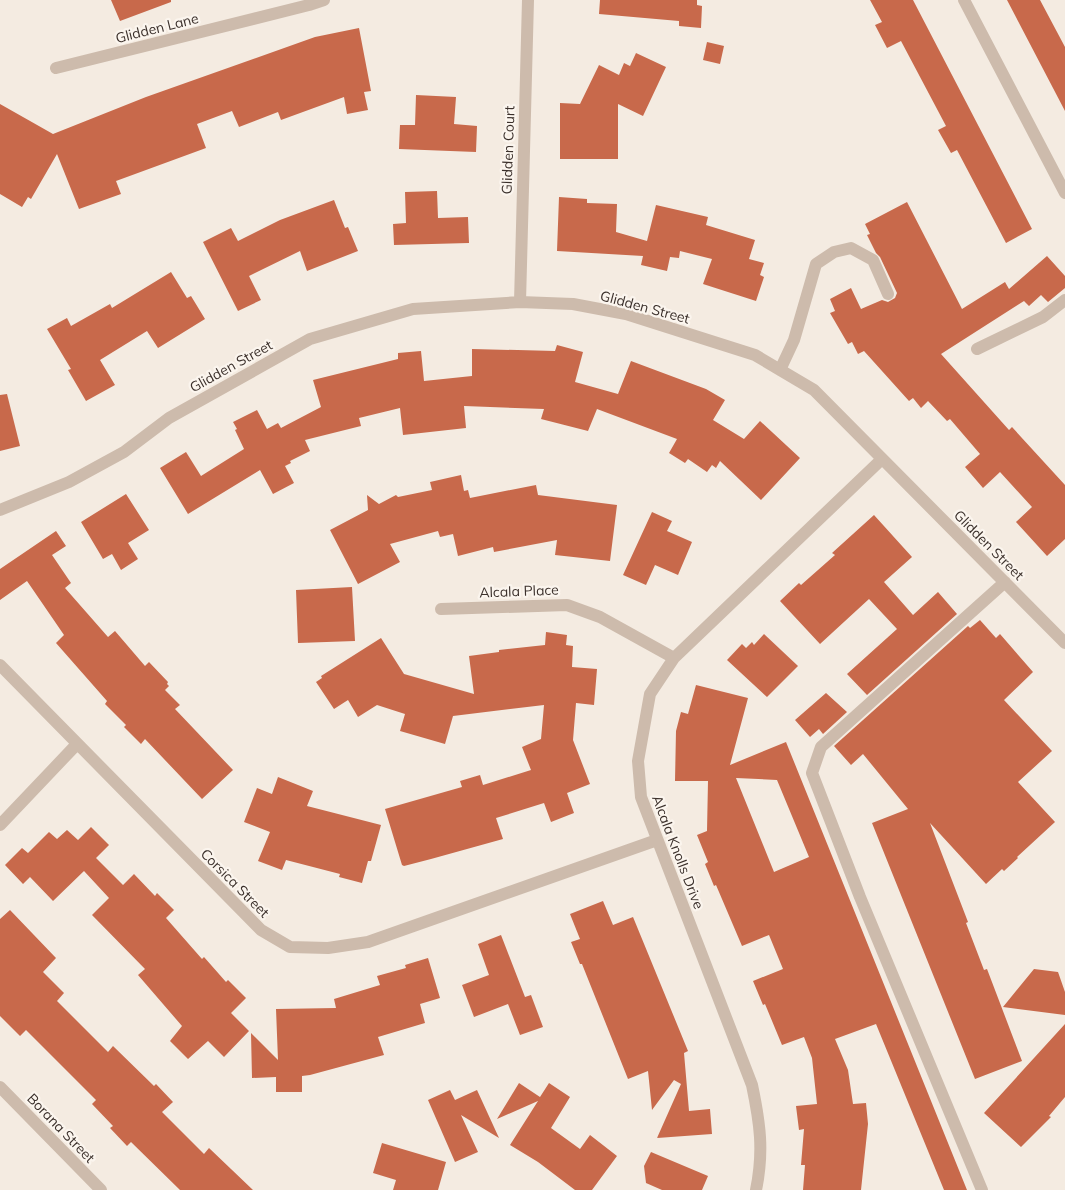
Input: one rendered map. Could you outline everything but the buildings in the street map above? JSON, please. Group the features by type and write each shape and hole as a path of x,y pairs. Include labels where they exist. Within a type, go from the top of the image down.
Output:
{"street":[{"name":"Glidden Lane","path":"56,68 324,0"},
{"name":"Glidden Court","path":"520,302 528,0"},
{"path":"964,0 1065,193"},
{"path":"780,370 794,340 816,264 834,252 851,248 873,260 888,294"},
{"path":"977,349 1043,317 1065,300"},
{"name":"Glidden Street","path":"0,510 69,482 116,456 169,418 310,339 413,309 520,302 573,304 626,314 756,355 814,390 1065,644"},
{"name":"Alcala Knolls Drive","path":"756,1190 761,1167 760,1124 752,1085 641,797 638,761 650,694 674,658 882,459"},
{"path":"982,1190 860,897 812,773 821,747 1004,582"},
{"name":"Alcala Place","path":"441,609 566,605 600,617 674,658"},
{"name":"Corsica Street","path":"0,665 261,930 290,947 328,948 368,942 657,840"},
{"path":"0,825 77,744"},
{"name":"Borana Street","path":"0,1087 101,1190"}]}
